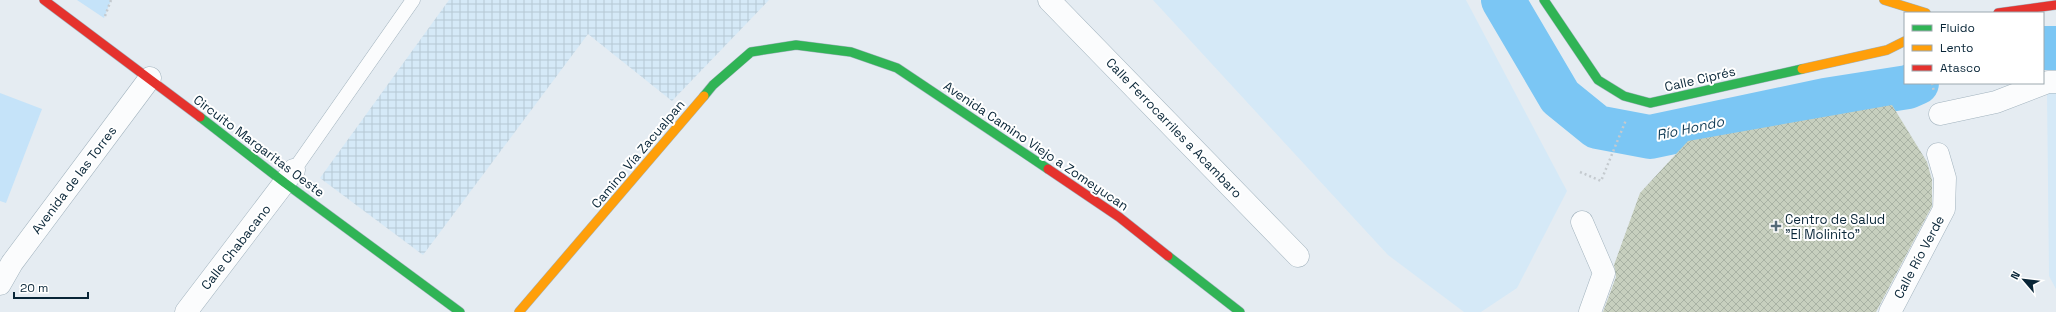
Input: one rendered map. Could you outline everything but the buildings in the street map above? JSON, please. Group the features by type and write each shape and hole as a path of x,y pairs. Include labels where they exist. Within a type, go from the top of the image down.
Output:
{"street":[{"name":"Circuito Margaritas Oeste","path":"44,0 150,78 290,177 460,312"},
{"name":"Calle Ferrocarriles a Acambaro","path":"1049,0 1298,256"},
{"name":"Calle Ciprés","path":"1544,0 1598,80 1624,96 1650,103 1887,50 1904,42"},
{"path":"1884,0 1923,12"},
{"path":"2005,12 2056,5"},
{"name":"Camino Vía Zacualpan","path":"519,312 713,85 751,52 796,46"},
{"name":"Avenida Camino Viejo a Zomeyucan","path":"796,46 851,52 897,68 1119,216 1240,312"},
{"name":"Avenida de las Torres","path":"0,284 6,260 150,78"},
{"path":"2044,84 2056,82"},
{"path":"1940,114 1996,102 2043,84"},
{"name":"Calle Río Verde","path":"1890,312 1944,209 1945,178 1938,154"},
{"name":"Calle Chabacano","path":"186,312 290,177"},
{"path":"1582,222 1604,273 1590,312"}],"lane":[{"path":"290,177 414,0"}],"path":[{"path":"1580,172 1601,181 1626,119"}],"shaded area":[{"path":"77,0 111,0 104,18"},
{"path":"449,0 769,0 672,101 588,34 423,255 320,178"},
{"path":"1153,0 1466,0 1567,191 1517,288 1481,312 1464,312 1388,255"},
{"path":"2056,90 2056,289 2049,276 2047,91"},
{"path":"0,93 42,109 6,203 0,201"}],"waterway":[{"name":"Río Hondo","path":"1503,0 1560,97 1597,127 1650,137 1825,100 1908,87 1915,84"},
{"name":"Río Hondo","path":"2044,48 2056,48"}],"traffic: fast":[{"path":"1544,0 1598,80 1624,96 1650,103 1802,69"},
{"path":"704,96 713,85 751,52 796,45 851,52 897,68 1048,169"},
{"path":"200,117 285,183 460,312"},
{"path":"1168,256 1240,312"}],"traffic: slow":[{"path":"1884,0 1923,12"},
{"path":"1802,69 1887,50 1904,42"},
{"path":"519,312 704,96"}],"traffic: jam":[{"path":"44,0 200,117"},
{"path":"2005,12 2056,5"},
{"path":"1048,169 1119,217 1168,256"}],"place":[{"name":"Centro de Salud \"El Molinito\"","path":"1776,226"}]}
